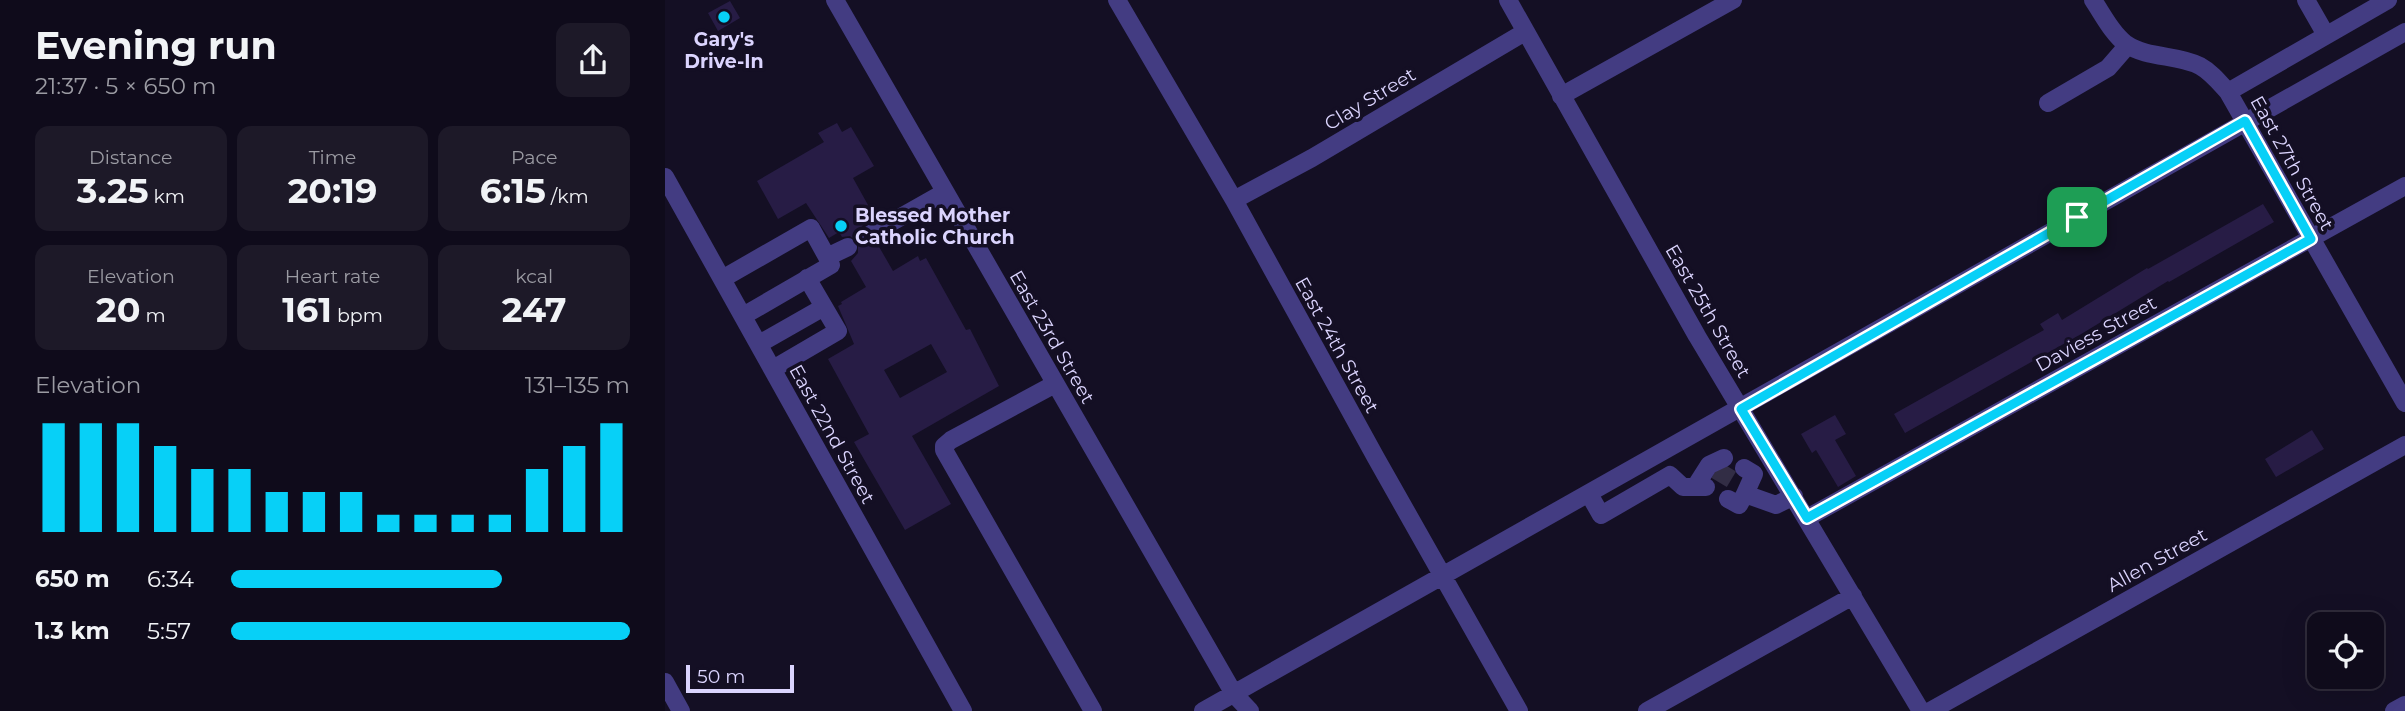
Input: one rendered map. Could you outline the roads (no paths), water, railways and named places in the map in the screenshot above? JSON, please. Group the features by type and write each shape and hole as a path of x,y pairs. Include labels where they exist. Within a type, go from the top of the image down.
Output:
{"street":[{"name":"East 23rd Street","path":"835,0 1236,702 1250,711"},
{"name":"East 25th Street","path":"1508,0 1697,336 1921,711"},
{"path":"1561,96 1733,0"},
{"path":"2048,103 2108,68 2127,45 2114,32 2093,0"},
{"path":"2307,0 2326,35"},
{"path":"2228,92 2388,0"},
{"name":"East 24th Street","path":"1120,1 1519,711"},
{"name":"Clay Street","path":"1234,200 1312,158 1525,32"},
{"path":"1203,711 1236,702 1444,576 2405,32"},
{"name":"East 27th Street","path":"2127,45 2144,53 2198,65 2213,75 2228,92 2405,403"},
{"name":"East 22nd Street","path":"665,177 963,711"},
{"name":"Daviess Street","path":"1807,518 2405,186"},
{"path":"869,236 945,191"},
{"path":"722,279 811,228 831,265 743,316"},
{"path":"827,257 848,247"},
{"path":"773,369 838,331 807,278"},
{"path":"759,344 824,307"},
{"path":"1055,383 951,440 944,446 944,450 1093,711"},
{"name":"Allen Street","path":"1930,711 2405,445"},
{"path":"1589,494 1601,515 1670,475 1683,487 1709,475"},
{"path":"1740,486 1776,505 1794,496"},
{"path":"1647,711 1853,596"},
{"path":"665,682 681,711"},
{"path":"2393,711 2405,705"}],"tunnel":[{"path":"1716,470 1736,482"}],"place":[{"name":"Gary's Drive-In","path":"724,17"},
{"name":"Blessed Mother Catholic Church","path":"841,226"}]}
